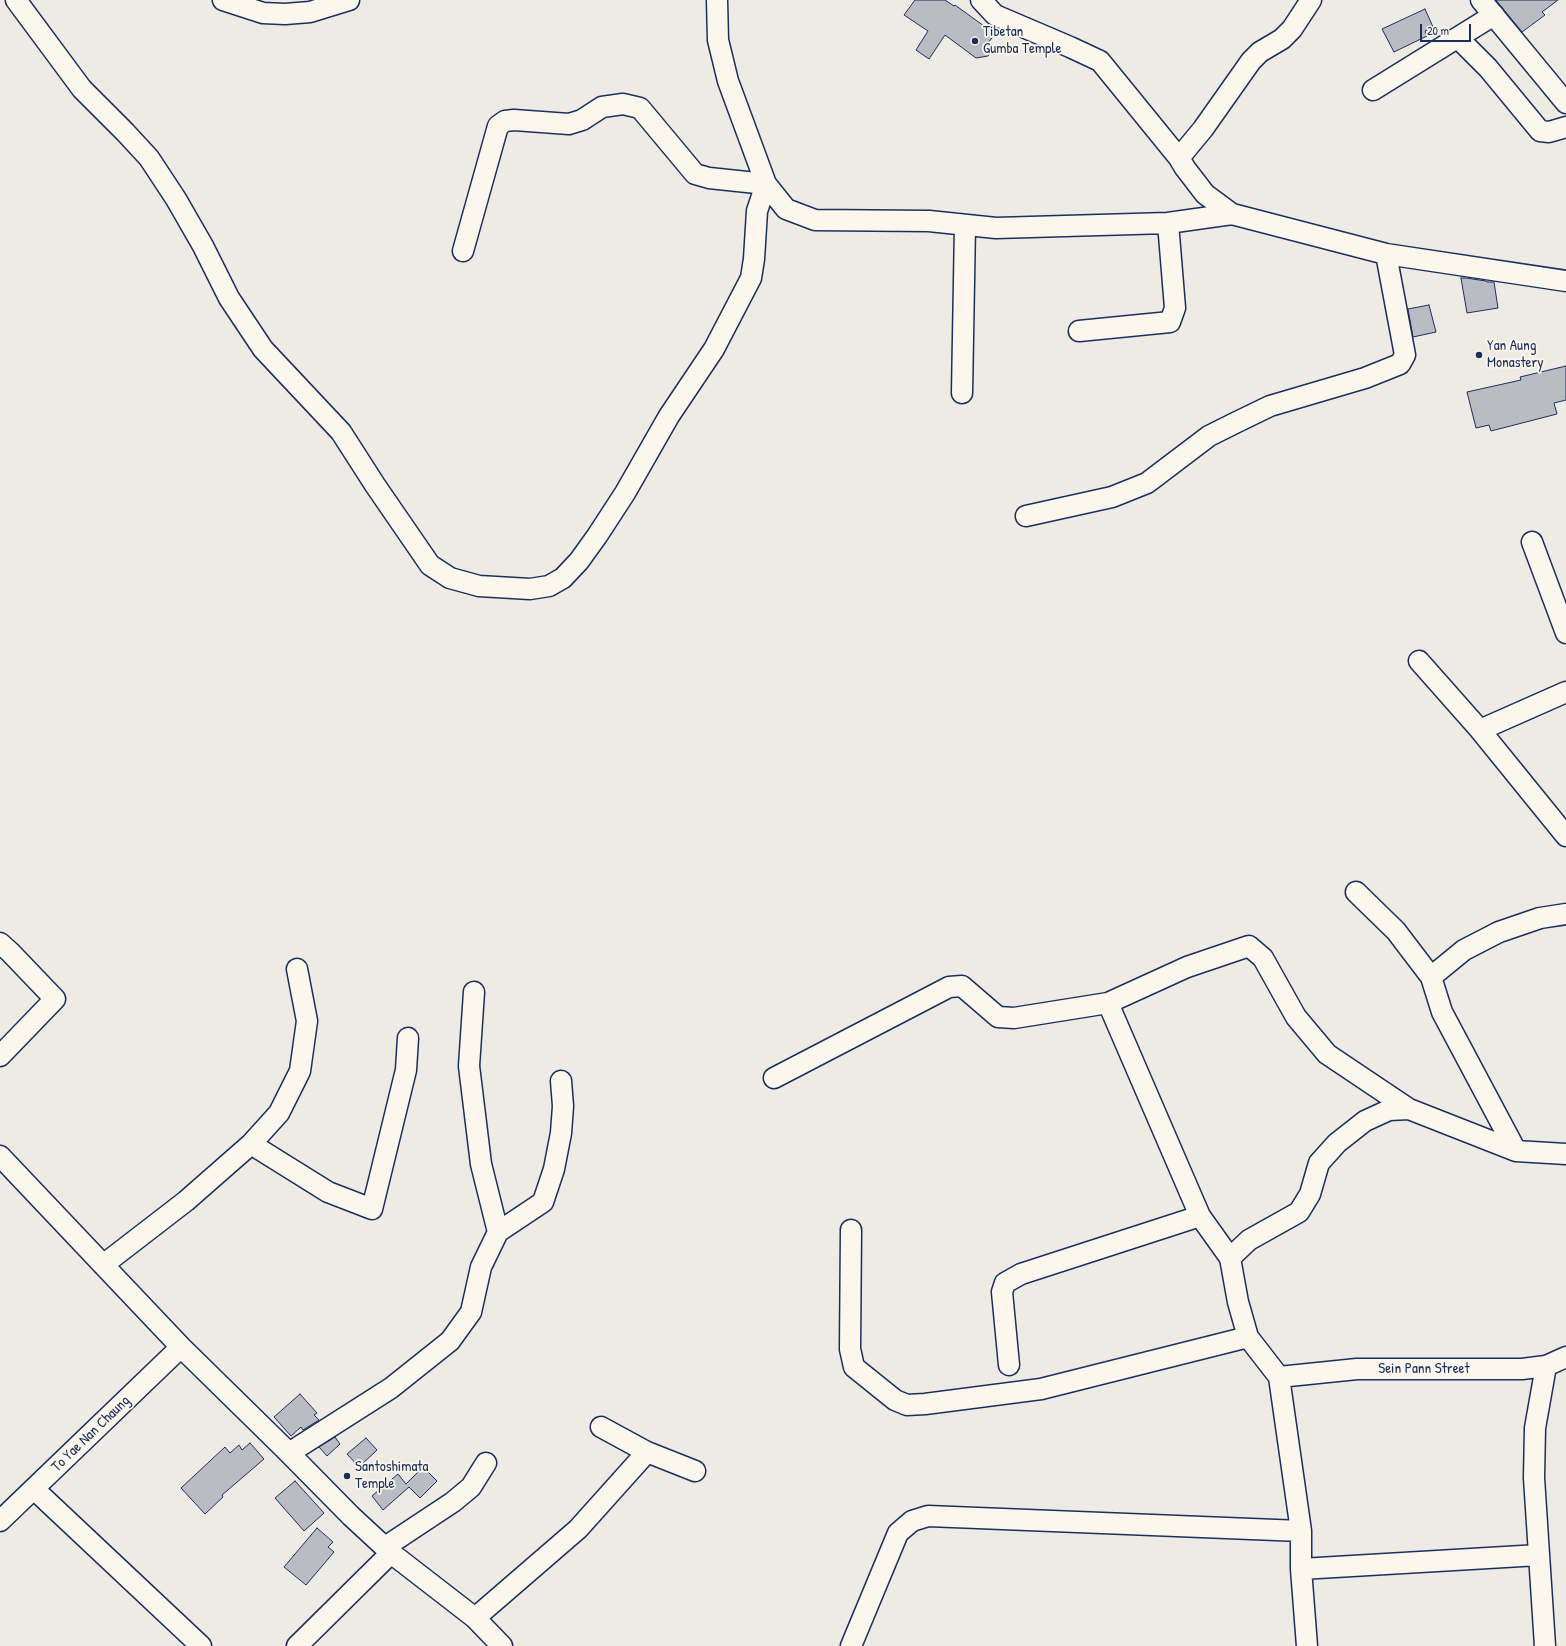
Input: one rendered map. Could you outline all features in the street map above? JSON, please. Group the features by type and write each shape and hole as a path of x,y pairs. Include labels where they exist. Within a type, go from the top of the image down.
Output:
{"street":[{"path":"16,0 82,89 149,158 176,199 229,298 259,342 341,432 374,485 430,565 450,578 479,586 530,589 549,586 563,578 579,561 597,536 669,416 714,349 751,278 754,259 757,211 766,184"},
{"path":"223,0 263,13 285,14 310,12 349,0"},
{"path":"717,0 718,40 728,81 766,184 786,209 815,220 929,221 996,228 1168,223 1232,214"},
{"path":"981,0 995,15 1100,61 1179,158 1205,194 1232,214 1386,254 1566,281"},
{"path":"1179,158 1204,129 1251,62 1260,52 1282,38 1292,29 1311,0"},
{"path":"1482,0 1565,99"},
{"path":"1373,90 1494,15"},
{"path":"1458,38 1488,68 1540,131 1549,132 1566,127"},
{"path":"463,251 498,126 505,121 514,120 569,124 582,120 602,107 623,104 640,108 695,174 709,178 766,184"},
{"path":"1079,331 1170,322 1175,308 1168,223"},
{"path":"962,393 965,224"},
{"path":"1026,516 1112,497 1140,486 1147,483 1172,465 1209,436 1270,406 1365,378 1400,364 1404,354 1386,254"},
{"path":"1532,542 1566,633"},
{"path":"1419,661 1480,730 1566,836"},
{"path":"1480,730 1566,692"},
{"path":"1356,892 1396,931 1432,977 1442,1012 1516,1151"},
{"path":"1432,977 1464,950 1499,932 1540,918 1566,914"},
{"path":"0,943 55,999 0,1056"},
{"path":"774,1078 949,987 962,986 998,1017 1014,1018 1108,1002 1187,967 1249,946 1263,958 1296,1017 1327,1054 1410,1110 1516,1151 1566,1154"},
{"path":"103,1265 186,1201 251,1144 279,1113 300,1071 307,1021 297,969"},
{"path":"474,992 469,1066 482,1164 498,1232"},
{"path":"1108,1002 1200,1216 1230,1258 1238,1302 1248,1337 1279,1377 1301,1531 1301,1568 1306,1646"},
{"path":"251,1144 328,1192 372,1209 406,1070 408,1038"},
{"path":"289,1453 390,1388 450,1341 471,1312 481,1267 498,1232 543,1202 554,1169 561,1133 564,1106 561,1081"},
{"path":"1230,1258 1249,1240 1299,1212 1310,1194 1320,1163 1337,1143 1365,1122 1389,1110 1410,1110"},
{"path":"1,1159 181,1347 289,1453 350,1516 388,1550 474,1618 502,1646"},
{"path":"1009,1365 1002,1292 1005,1283 1021,1274 1200,1216"},
{"path":"851,1230 850,1349 854,1367 895,1400 907,1405 1041,1389 1248,1337"},
{"name":"To Yae Nan Chaung","path":"4,1511 34,1489 181,1347"},
{"name":"Sein Pann Street","path":"1279,1377 1356,1369 1522,1369 1546,1366 1566,1357"},
{"path":"1545,1646 1534,1478 1535,1428 1546,1366"},
{"path":"600,1428 647,1452 695,1471"},
{"path":"474,1618 578,1529 647,1452"},
{"path":"297,1646 388,1550 471,1487 486,1463"},
{"path":"34,1489 200,1646"},
{"path":"851,1646 898,1533 912,1521 928,1516 1301,1531"},
{"path":"1301,1568 1539,1555"}],"building":[{"path":"915,0 945,0 954,6 955,5 995,34 988,43 995,47 988,56 976,58 945,35 929,59 916,50 928,31 904,15"},
{"path":"1496,0 1558,0 1542,12 1545,15 1522,32"},
{"path":"1425,9 1433,27 1425,31 1427,36 1394,52 1382,29"},
{"path":"1461,278 1494,282 1498,308 1467,313"},
{"path":"1429,305 1436,332 1413,337 1408,309"},
{"path":"1566,366 1566,400 1554,403 1557,414 1491,431 1489,425 1476,428 1467,392 1521,380 1520,377"},
{"path":"300,1394 317,1413 314,1415 319,1420 303,1430 301,1427 291,1436 274,1417"},
{"path":"335,1437 340,1444 327,1456 319,1447"},
{"path":"366,1438 377,1450 359,1467 347,1454"},
{"path":"250,1443 264,1459 222,1495 223,1497 205,1514 181,1488 225,1447 230,1453 239,1445 242,1450"},
{"path":"423,1467 437,1481 420,1498 409,1487 383,1510 372,1496 398,1474 406,1484"},
{"path":"295,1481 324,1513 304,1531 275,1498"},
{"path":"317,1528 333,1542 328,1547 334,1552 306,1585 284,1567"}],"place":[{"name":"Tibetan Gumba Temple","path":"975,41"},
{"name":"Yan Aung Monastery","path":"1479,355"},
{"name":"Santoshimata Temple","path":"347,1476"}]}
